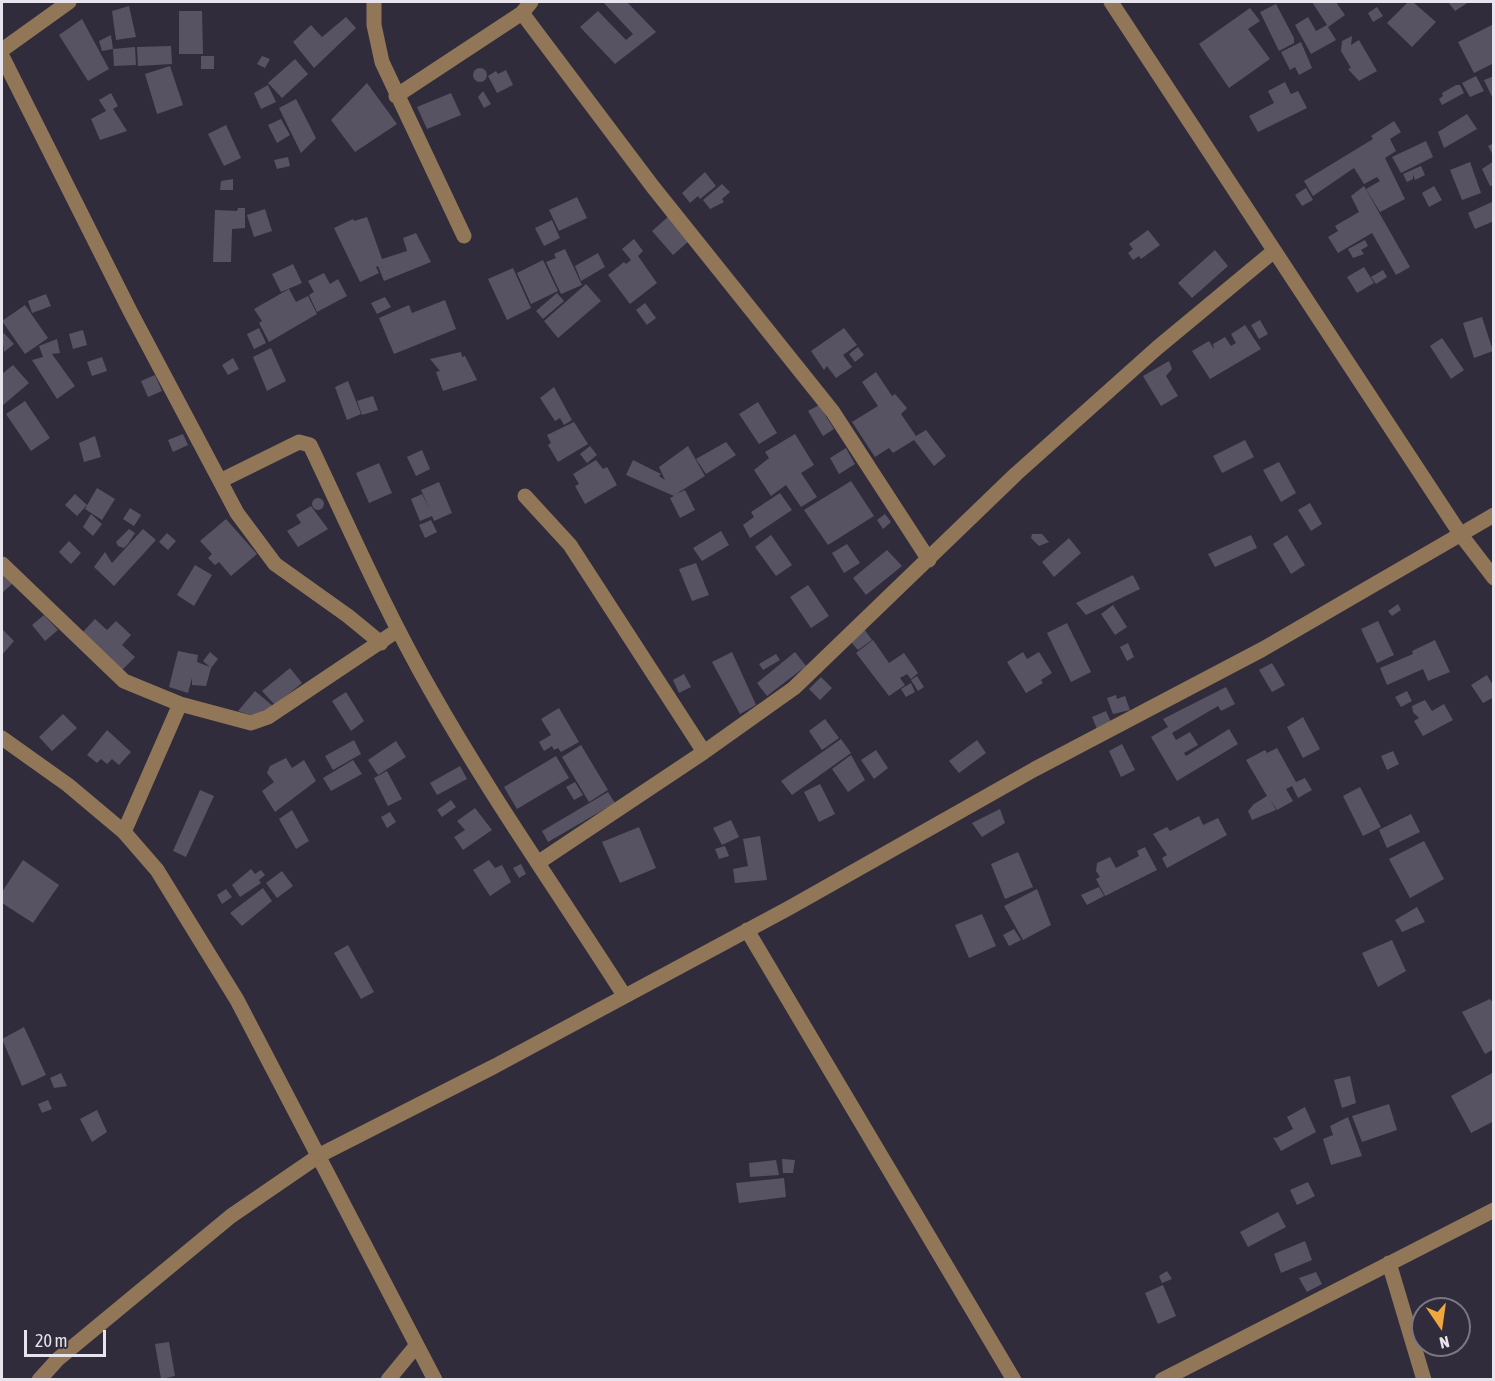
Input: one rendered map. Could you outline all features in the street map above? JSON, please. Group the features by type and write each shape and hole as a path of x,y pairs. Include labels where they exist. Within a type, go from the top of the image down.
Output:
{"street":[{"path":"2,50 69,2"},
{"path":"374,2 374,25 382,62 396,96 464,236"},
{"path":"1111,2 1461,536 1494,578"},
{"path":"396,96 527,7 653,187 833,412 929,560"},
{"path":"2,56 130,311 237,513 275,564 348,616 381,644"},
{"path":"539,862 704,752 794,688 1051,443 1157,348 1274,252"},
{"path":"220,481 299,442 310,445 398,630 442,710 624,995"},
{"path":"525,496 570,545 704,752"},
{"path":"39,1380 58,1359 231,1216 320,1155 495,1066 747,930 1035,769 1263,649 1494,515"},
{"path":"2,564 124,681 180,704 251,723 259,722 381,644 398,630"},
{"path":"124,832 180,704"},
{"path":"2,738 68,785 124,832 157,870 211,958 320,1155 435,1380"},
{"path":"747,930 1014,1380"},
{"path":"1162,1380 1494,1210"},
{"path":"1389,1263 1424,1380"},
{"path":"388,1380 416,1346"}],"building":[{"path":"603,2 627,2 656,32 615,64 580,27 598,11 626,40 633,34"},
{"path":"1312,2 1336,2 1345,15 1328,27 1336,40 1311,54 1295,25 1308,17 1316,31 1327,25"},
{"path":"1408,2 1413,2 1436,22 1412,47 1387,23"},
{"path":"1448,2 1469,2 1455,11"},
{"path":"1276,4 1294,38 1294,43 1279,51 1260,12"},
{"path":"129,6 136,37 116,40 112,11"},
{"path":"1377,7 1383,16 1373,22 1368,13"},
{"path":"1250,8 1260,21 1248,29 1270,59 1229,88 1199,44"},
{"path":"179,11 202,11 203,54 179,54"},
{"path":"346,17 356,28 314,68 293,42 311,25 322,37"},
{"path":"82,19 109,69 88,81 59,35"},
{"path":"1494,24 1494,63 1474,73 1458,42"},
{"path":"111,35 113,49 102,51 99,41"},
{"path":"1352,36 1351,45 1359,40 1377,71 1359,81 1348,69 1351,68 1341,51 1342,41"},
{"path":"1301,42 1312,68 1299,75 1295,67 1290,70 1281,52"},
{"path":"171,46 172,64 138,66 137,47"},
{"path":"135,47 136,65 114,66 113,49"},
{"path":"201,56 214,56 214,69 201,69"},
{"path":"262,56 270,59 265,68 257,64"},
{"path":"295,59 308,74 282,98 268,83"},
{"path":"170,66 183,105 157,114 145,74"},
{"path":"480,68 485,70 487,75 485,80 480,82 475,80 473,75 475,70"},
{"path":"506,70 513,85 497,93 488,76 496,71 498,74"},
{"path":"1476,76 1484,91 1470,97 1462,83"},
{"path":"1494,76 1494,101 1484,80"},
{"path":"1285,82 1291,94 1298,91 1307,108 1258,132 1249,116 1274,103 1268,91"},
{"path":"367,83 397,124 355,152 331,120"},
{"path":"268,85 276,102 261,109 254,93"},
{"path":"1460,85 1464,93 1442,105 1439,99 1443,96 1442,93"},
{"path":"483,91 491,104 484,108 478,97"},
{"path":"111,93 118,106 113,109 127,131 100,140 91,119 106,111 99,100"},
{"path":"451,93 461,115 427,129 417,107"},
{"path":"296,99 316,138 301,153 279,108"},
{"path":"1467,114 1477,129 1444,148 1438,132"},
{"path":"281,119 290,135 277,143 268,125"},
{"path":"1394,121 1401,132 1390,139 1396,151 1385,158 1405,199 1380,212 1366,189 1380,181 1377,177 1364,184 1354,168 1313,196 1304,181 1373,139 1371,136"},
{"path":"226,125 241,158 224,166 208,134"},
{"path":"1426,141 1433,157 1401,173 1392,157"},
{"path":"1494,143 1494,157 1488,146"},
{"path":"288,157 290,166 277,169 274,160"},
{"path":"1494,161 1494,185 1490,186 1482,169"},
{"path":"1470,162 1481,193 1462,200 1450,170"},
{"path":"1421,166 1425,175 1415,180 1413,174 1413,179 1407,182 1403,174"},
{"path":"705,172 716,186 700,199 698,196 690,203 682,193"},
{"path":"233,179 233,190 220,190 221,181"},
{"path":"722,184 730,192 722,199 724,202 710,209 703,200"},
{"path":"1364,186 1410,267 1396,275 1372,233 1338,253 1328,237 1338,231 1335,226 1359,212 1351,196"},
{"path":"1434,186 1442,200 1429,207 1422,193"},
{"path":"1306,188 1313,200 1302,206 1295,195"},
{"path":"577,197 587,218 559,231 549,210"},
{"path":"1494,201 1494,221 1475,229 1468,213"},
{"path":"238,208 245,208 245,228 232,229 231,262 213,262 215,210 237,211"},
{"path":"265,209 272,231 254,237 247,215"},
{"path":"669,216 690,240 673,255 652,231"},
{"path":"367,217 382,259 407,251 403,238 416,233 431,262 384,281 378,266 376,267 379,273 360,282 334,228 353,219 354,221"},
{"path":"552,220 560,238 544,246 535,228"},
{"path":"1148,230 1160,245 1141,259 1139,256 1133,260 1128,253 1133,249 1129,244"},
{"path":"634,239 643,251 638,256 657,283 630,304 608,275 624,262 626,264 631,260 622,249"},
{"path":"1365,240 1368,246 1361,250 1364,254 1353,258 1348,249"},
{"path":"565,249 582,285 561,294 546,262 556,258 554,254"},
{"path":"1215,250 1228,266 1192,298 1178,283"},
{"path":"598,253 605,267 581,281 575,266"},
{"path":"543,260 558,291 531,304 517,273"},
{"path":"293,264 302,283 281,292 272,274"},
{"path":"1364,267 1374,283 1357,293 1347,277"},
{"path":"513,268 531,308 507,320 488,279"},
{"path":"1383,270 1387,277 1376,284 1371,277"},
{"path":"324,273 330,284 338,279 347,296 317,312 309,295 314,292 308,281"},
{"path":"586,284 601,301 558,338 544,321"},
{"path":"289,289 296,302 308,296 317,314 269,342 259,323 262,321 254,309"},
{"path":"557,293 564,301 543,319 536,311"},
{"path":"46,294 51,306 32,313 28,301"},
{"path":"385,297 391,307 377,314 371,303"},
{"path":"445,300 456,329 394,354 379,318 409,305 412,313"},
{"path":"645,303 656,318 647,325 636,310"},
{"path":"25,305 48,338 25,354 2,321"},
{"path":"1482,317 1493,351 1474,358 1463,323"},
{"path":"1260,320 1268,334 1259,339 1251,325"},
{"path":"1245,325 1261,349 1210,379 1192,351 1209,341 1214,349 1213,344 1225,337 1231,346 1236,343 1231,334"},
{"path":"259,328 266,343 254,349 247,334"},
{"path":"844,328 857,345 843,355 852,367 836,378 827,366 824,370 811,351"},
{"path":"83,330 87,345 73,349 69,334"},
{"path":"4,333 14,344 4,352 2,336"},
{"path":"1442,338 1464,370 1451,379 1430,346"},
{"path":"57,339 60,353 52,354 75,386 57,399 32,360 43,357 39,346"},
{"path":"858,347 864,355 855,362 849,354"},
{"path":"271,348 286,381 267,391 253,357"},
{"path":"461,352 477,380 443,391 436,372 440,371 430,359"},
{"path":"102,357 107,371 92,376 87,362"},
{"path":"233,358 239,369 228,375 222,365"},
{"path":"1169,361 1172,369 1166,376 1178,396 1161,406 1143,376"},
{"path":"13,365 29,383 2,406 2,374"},
{"path":"876,372 892,396 895,394 907,408 901,414 916,436 926,430 946,456 934,466 914,440 893,453 889,448 875,457 852,422 878,406 862,382"},
{"path":"155,375 162,391 148,397 141,381"},
{"path":"348,381 361,414 347,420 335,387"},
{"path":"554,387 572,420 564,425 560,418 555,421 540,398"},
{"path":"373,396 378,410 362,415 357,401"},
{"path":"25,401 50,438 31,451 6,414"},
{"path":"758,402 777,433 759,444 739,414"},
{"path":"819,405 834,429 823,436 808,411"},
{"path":"574,422 588,444 558,462 548,445 551,443 547,435"},
{"path":"183,434 188,445 173,452 168,440"},
{"path":"795,434 814,465 801,473 817,497 801,507 786,485 771,496 754,470 769,458 765,452"},
{"path":"95,436 101,457 84,462 79,443"},
{"path":"1245,440 1254,457 1222,473 1213,456"},
{"path":"726,442 736,455 706,474 696,459"},
{"path":"590,446 597,455 587,463 580,454"},
{"path":"688,446 705,476 676,494 685,490 695,510 680,518 670,498 674,496 626,475 633,460 661,474 659,476 665,480 659,467"},
{"path":"846,448 855,464 839,474 830,458"},
{"path":"422,450 430,469 416,476 407,457"},
{"path":"596,460 603,469 607,467 617,485 585,504 575,486 579,484 573,474"},
{"path":"1279,462 1296,493 1281,502 1263,470"},
{"path":"379,463 392,493 369,503 356,473"},
{"path":"851,481 874,516 828,545 804,510"},
{"path":"439,482 452,513 434,521 432,516 420,521 411,499 422,494 430,510 421,490"},
{"path":"97,488 115,499 102,520 85,509"},
{"path":"780,493 792,510 750,538 743,525 754,517 751,512"},
{"path":"75,494 87,505 77,516 65,505"},
{"path":"320,498 324,504 320,510 316,510 312,502"},
{"path":"1310,503 1322,524 1311,531 1298,510"},
{"path":"311,506 328,529 298,547 287,531 301,523 296,515"},
{"path":"130,508 141,515 134,526 123,519"},
{"path":"91,514 102,524 93,536 83,527"},
{"path":"885,514 891,522 883,529 877,520"},
{"path":"226,519 257,554 231,576 219,562 215,565 208,558 212,554 200,541"},
{"path":"431,520 437,532 425,538 419,525"},
{"path":"129,529 135,533 128,544 124,548 118,546 116,542"},
{"path":"143,529 156,540 114,586 94,567 105,552 112,563"},
{"path":"721,531 729,545 702,561 693,548"},
{"path":"167,533 176,541 168,550 159,542"},
{"path":"1032,534 1042,534 1049,542 1039,546 1031,538"},
{"path":"771,535 792,565 776,576 755,547"},
{"path":"1251,535 1257,548 1215,567 1208,554"},
{"path":"1287,535 1305,565 1291,574 1273,544"},
{"path":"1069,538 1081,553 1054,577 1042,562"},
{"path":"69,541 81,553 71,564 59,552"},
{"path":"847,544 860,563 844,573 832,553"},
{"path":"887,550 902,566 866,595 853,578"},
{"path":"696,563 709,595 692,601 679,569"},
{"path":"195,565 212,575 194,606 177,595"},
{"path":"2,567 14,582 2,593"},
{"path":"1133,575 1140,589 1086,615 1076,603"},
{"path":"808,585 829,616 811,628 790,597"},
{"path":"1398,604 1401,610 1392,616 1388,611"},
{"path":"1113,605 1127,627 1115,635 1101,614"},
{"path":"44,615 58,630 45,641 32,625"},
{"path":"95,619 107,630 116,621 131,635 122,645 135,657 121,671 81,634"},
{"path":"1378,621 1394,655 1377,663 1361,629"},
{"path":"1067,623 1091,672 1071,682 1047,633"},
{"path":"2,629 14,641 2,655"},
{"path":"864,629 872,640 858,650 850,641"},
{"path":"873,640 889,663 904,653 918,673 911,679 907,674 900,678 905,685 889,696 856,653"},
{"path":"1435,640 1450,672 1428,681 1423,669 1387,685 1380,668 1413,654 1412,651"},
{"path":"1128,643 1134,657 1127,661 1120,647"},
{"path":"178,651 198,655 197,662 210,667 203,661 210,652 218,659 211,668 206,686 192,685 192,678 188,693 169,687"},
{"path":"732,652 756,705 740,714 712,662"},
{"path":"795,652 806,666 767,696 757,683"},
{"path":"1023,652 1027,659 1039,652 1052,673 1041,680 1043,683 1026,693 1007,662"},
{"path":"776,654 780,660 763,670 759,664"},
{"path":"1272,663 1285,685 1272,692 1259,670"},
{"path":"290,668 302,683 275,705 262,691"},
{"path":"684,674 691,687 679,693 673,680"},
{"path":"1487,675 1494,687 1494,697 1483,703 1471,685"},
{"path":"917,676 924,687 918,691 911,680"},
{"path":"821,677 832,688 820,700 809,689"},
{"path":"911,683 915,692 906,697 901,689"},
{"path":"1226,687 1235,704 1221,711 1218,706 1172,733 1176,740 1190,732 1198,745 1184,753 1186,756 1229,729 1238,744 1177,781 1151,737 1168,727 1163,719"},
{"path":"255,691 273,706 259,718 238,711"},
{"path":"1407,691 1412,701 1401,707 1395,697"},
{"path":"346,692 364,721 351,731 332,701"},
{"path":"1116,695 1117,699 1125,696 1130,710 1113,714 1107,698"},
{"path":"1425,700 1432,711 1444,704 1453,720 1423,736 1414,721 1419,718 1413,712 1412,706"},
{"path":"559,708 579,742 561,752 558,748 554,750 552,746 544,751 539,742 551,735 541,719"},
{"path":"1106,711 1111,722 1097,729 1092,717"},
{"path":"63,714 77,728 52,751 39,737"},
{"path":"1303,717 1320,749 1303,758 1287,727"},
{"path":"825,719 839,738 822,750 809,731"},
{"path":"107,730 131,752 119,765 112,759 107,764 101,759 97,763 87,755"},
{"path":"841,739 851,753 792,795 781,781"},
{"path":"354,740 361,754 333,770 325,756"},
{"path":"977,740 986,753 959,773 949,761"},
{"path":"396,741 406,757 378,775 368,760"},
{"path":"1122,744 1135,770 1121,777 1109,751"},
{"path":"581,745 608,790 589,802 562,757"},
{"path":"1277,748 1296,782 1305,778 1312,790 1298,798 1292,786 1286,789 1293,801 1277,810 1270,799 1276,810 1252,820 1248,811 1267,796 1246,760 1265,750 1267,753"},
{"path":"876,750 888,768 874,779 861,760"},
{"path":"1393,751 1399,764 1387,770 1381,756"},
{"path":"851,755 865,780 848,792 832,769"},
{"path":"556,756 569,778 517,809 504,787"},
{"path":"286,758 292,768 304,760 316,781 275,812 262,791 274,782 267,773 270,766"},
{"path":"353,760 362,774 331,791 323,778"},
{"path":"460,766 467,779 437,795 430,783"},
{"path":"387,771 402,799 388,806 374,778"},
{"path":"575,782 583,795 574,800 566,787"},
{"path":"820,784 835,814 819,822 804,792"},
{"path":"1360,787 1381,827 1363,836 1343,796"},
{"path":"200,790 214,796 186,857 173,851"},
{"path":"608,792 615,803 548,842 542,831"},
{"path":"451,800 456,807 442,817 437,810"},
{"path":"475,808 492,830 463,850 454,837 465,830 457,821"},
{"path":"1000,809 1005,823 982,837 972,823"},
{"path":"292,810 309,841 296,849 279,819"},
{"path":"390,812 396,822 387,828 381,817"},
{"path":"1411,814 1420,832 1387,848 1379,830"},
{"path":"1199,816 1203,825 1218,818 1227,835 1167,868 1162,858 1167,855 1153,834 1167,827 1170,831"},
{"path":"731,820 739,837 722,845 713,828"},
{"path":"639,827 656,868 620,883 602,842"},
{"path":"760,836 767,880 735,883 733,869 748,866 743,839"},
{"path":"1424,841 1444,879 1410,898 1389,859"},
{"path":"725,846 729,856 719,859 715,849"},
{"path":"1145,847 1157,870 1105,896 1096,879 1100,877 1096,871 1097,863 1110,857 1116,868 1139,856 1137,851"},
{"path":"1018,852 1033,887 1005,899 991,864"},
{"path":"23,860 59,885 33,923 2,903 2,892"},
{"path":"489,860 495,868 502,865 511,882 490,896 473,870"},
{"path":"521,864 526,874 519,878 513,868"},
{"path":"251,869 255,874 261,870 265,875 259,880 261,883 240,897 232,885"},
{"path":"282,871 293,886 277,898 266,883"},
{"path":"1099,887 1104,896 1087,905 1081,895"},
{"path":"263,888 272,901 242,926 230,913"},
{"path":"226,889 232,897 222,904 217,895"},
{"path":"1037,889 1051,925 1023,940 1004,906"},
{"path":"1417,907 1425,922 1402,932 1395,920"},
{"path":"982,914 996,946 969,958 955,925"},
{"path":"1014,929 1021,940 1009,946 1003,935"},
{"path":"1392,940 1406,971 1378,987 1362,953"},
{"path":"348,945 374,992 361,999 334,953"},
{"path":"1490,999 1494,1004 1494,1049 1485,1054 1462,1012"},
{"path":"24,1027 46,1075 22,1086 2,1039"},
{"path":"1494,1072 1494,1121 1471,1133 1451,1096"},
{"path":"61,1073 67,1086 54,1088 50,1078"},
{"path":"1350,1076 1356,1103 1342,1108 1334,1080"},
{"path":"48,1100 52,1109 42,1113 38,1104"},
{"path":"1389,1104 1397,1130 1362,1142 1352,1116"},
{"path":"1305,1107 1316,1132 1281,1151 1273,1137 1276,1138 1293,1129 1287,1117"},
{"path":"97,1110 107,1132 92,1142 80,1119"},
{"path":"1348,1117 1362,1156 1331,1165 1323,1139 1333,1135 1330,1126"},
{"path":"782,1159 795,1160 793,1173 783,1173"},
{"path":"776,1160 779,1175 750,1177 749,1163"},
{"path":"784,1178 786,1197 739,1203 736,1183"},
{"path":"1308,1182 1315,1196 1297,1205 1290,1190"},
{"path":"1278,1212 1286,1227 1248,1247 1240,1232"},
{"path":"1305,1241 1312,1260 1281,1273 1274,1254"},
{"path":"1167,1271 1172,1279 1162,1283 1159,1276"},
{"path":"1316,1272 1322,1284 1307,1292 1299,1278"},
{"path":"1163,1285 1176,1316 1158,1324 1145,1293"},
{"path":"169,1342 175,1376 161,1379 155,1344"}]}
